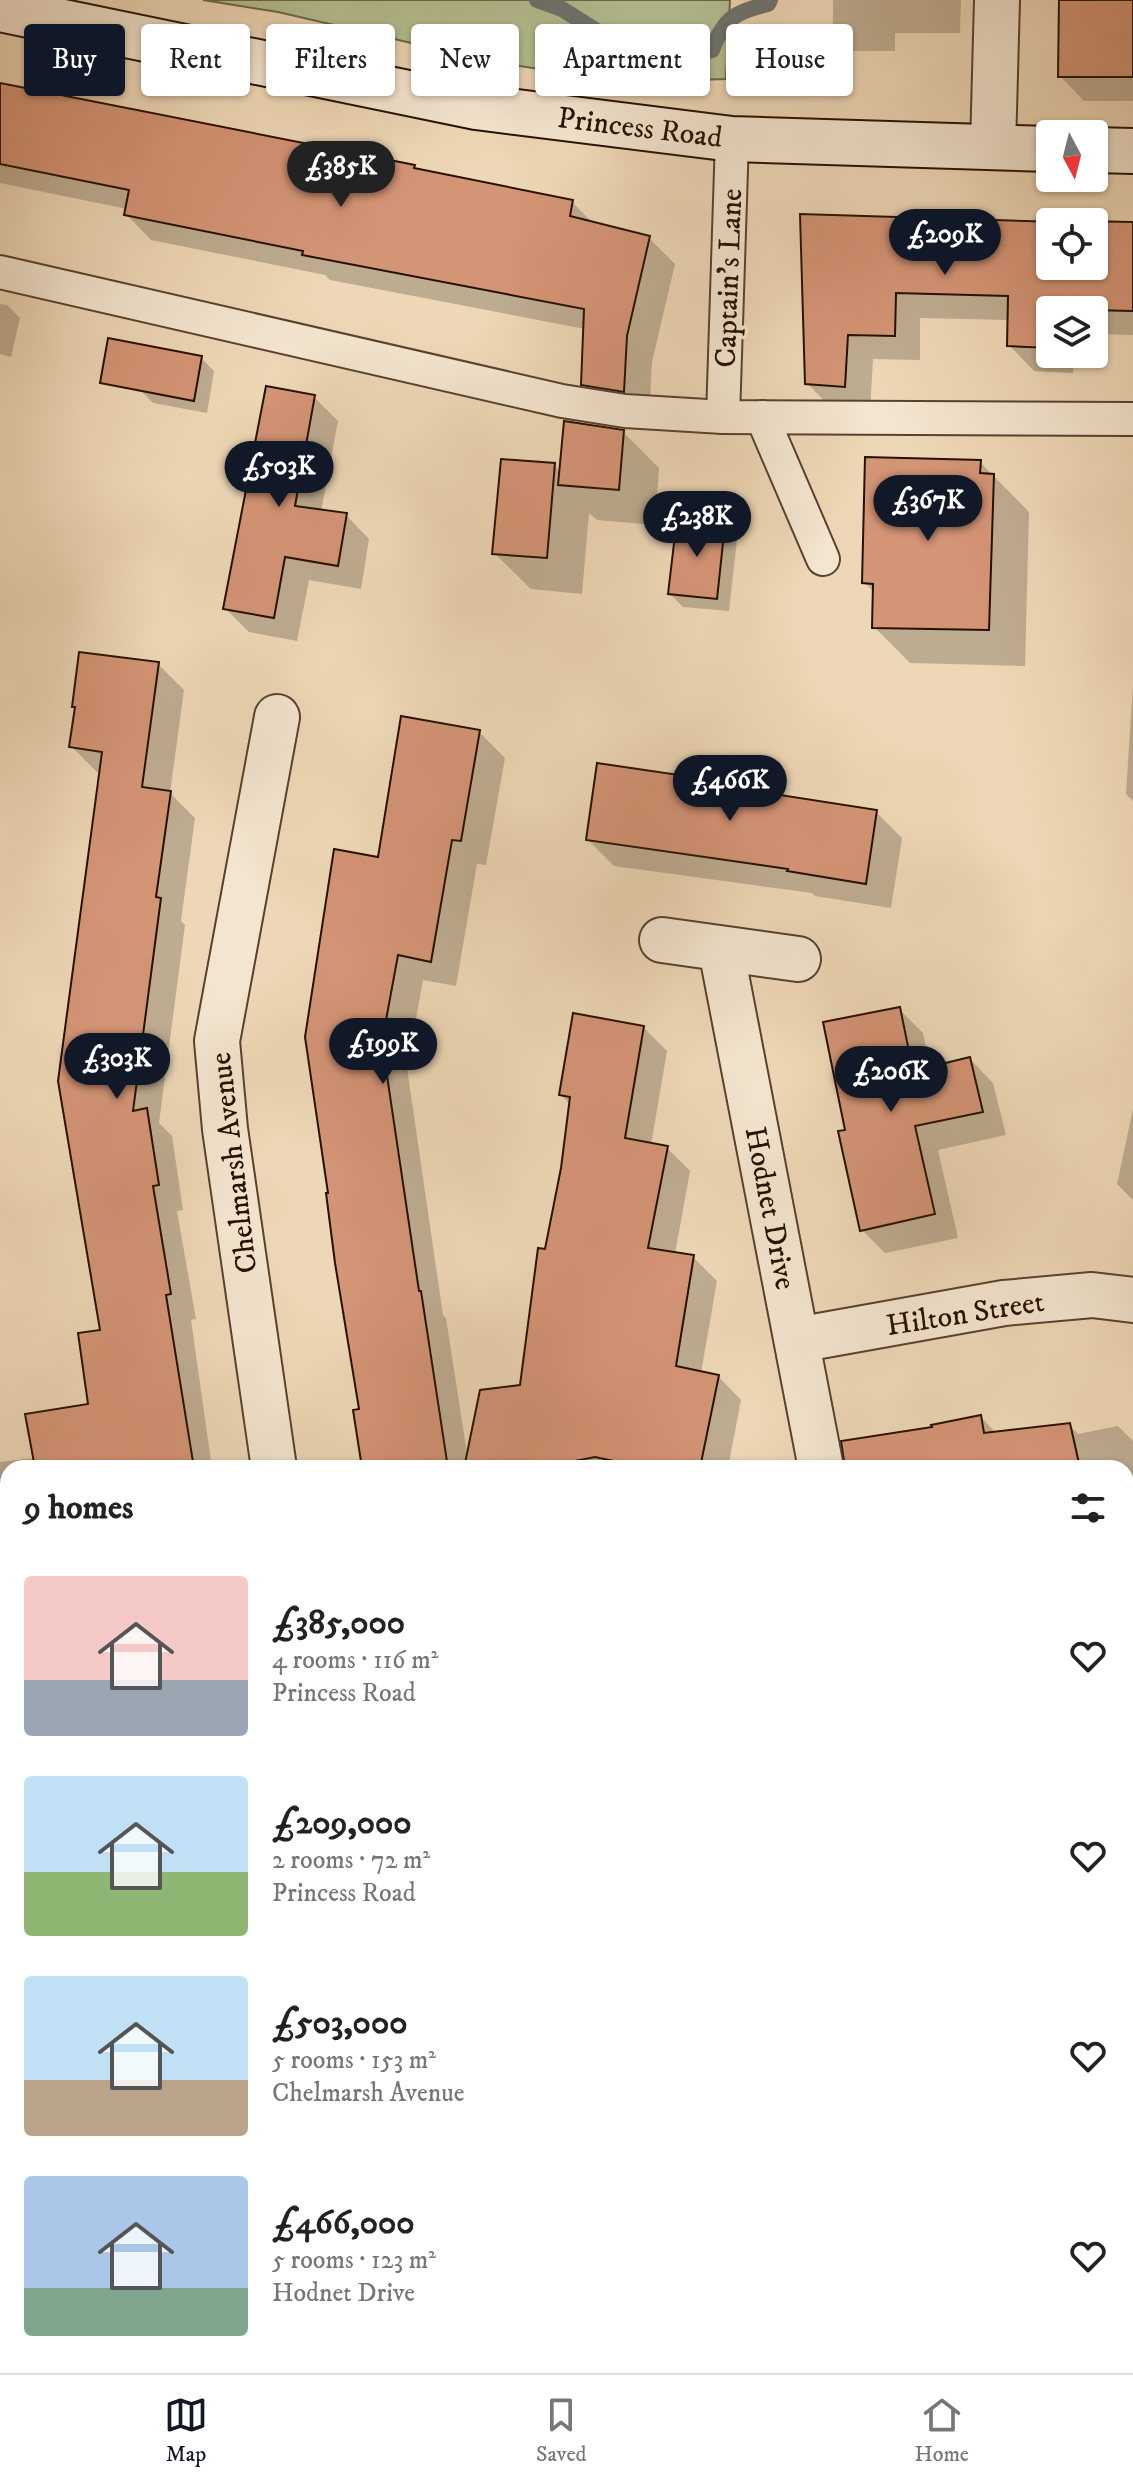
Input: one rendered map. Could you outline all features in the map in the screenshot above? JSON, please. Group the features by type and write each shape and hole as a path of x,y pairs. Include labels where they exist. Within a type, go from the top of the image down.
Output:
{"street":[{"path":"993,147 997,0"},
{"name":"Princess Road","path":"0,9 476,107 732,139 1036,149"},
{"path":"1108,150 1133,151"},
{"name":"Chelmarsh Avenue","path":"273,1460 225,1129 217,1041 277,717"},
{"path":"662,940 798,959"},
{"name":"Hodnet Drive","path":"721,949 820,1460"},
{"name":"Hilton Street","path":"797,1340 1004,1303 1092,1295 1133,1300"}],"lane":[{"name":"Captain's Lane","path":"723,417 732,139"},
{"path":"0,272 562,401 625,411 723,417 1133,419"},
{"path":"762,417 823,559"}],"green space":[{"path":"203,0 730,0 729,24 726,24 726,79 710,79 710,24 535,24 535,68 519,66 519,24 411,24 411,43 395,39 395,24 330,24"}],"building":[{"path":"1059,0 1133,0 1133,77 1058,77"},
{"path":"0,83 24,88 24,96 66,96 415,165 414,168 573,200 570,216 650,236 627,336 624,392 581,385 584,309 302,255 303,251 124,215 129,190 0,164"},
{"path":"800,214 1036,221 1036,280 1108,280 1108,222 1133,222 1133,311 1108,310 1108,296 1036,296 1036,347 1007,346 1008,296 896,293 895,336 848,335 845,387 805,384"},
{"path":"108,338 202,356 194,401 100,383"},
{"path":"266,386 315,395 295,506 347,513 338,566 285,557 274,618 223,609"},
{"path":"564,421 624,430 619,490 558,485"},
{"path":"865,457 981,460 980,473 994,474 989,630 872,628 873,584 862,583"},
{"path":"501,459 555,463 547,558 492,554"},
{"path":"677,518 725,524 717,599 668,594"},
{"path":"79,652 159,662 142,787 171,791 156,897 161,898 133,1111 147,1108 159,1185 153,1186 171,1294 166,1295 193,1460 34,1460 25,1414 88,1404 78,1333 100,1330 58,1081 102,752 69,747 75,707 72,707"},
{"path":"401,716 480,730 461,841 452,840 431,962 398,955 382,1042 447,1460 361,1460 353,1410 359,1409 335,1263 305,1037 334,849 378,857"},
{"path":"597,763 781,790 780,795 877,810 866,884 788,869 586,840"},
{"path":"900,1007 913,1071 970,1057 983,1112 915,1126 935,1214 860,1231 838,1131 845,1130 823,1022"},
{"path":"573,1013 644,1026 625,1138 668,1146 648,1248 694,1255 676,1366 719,1375 702,1460 609,1460 595,1457 580,1460 466,1460 480,1390 520,1385 538,1248 545,1249 561,1168 570,1097 559,1095"},
{"path":"981,1415 984,1433 1070,1423 1078,1460 844,1460 841,1441"}],"waterway":[{"path":"537,0 562,9 630,52 659,59 712,50 726,23 747,10 768,4 770,0"}]}
